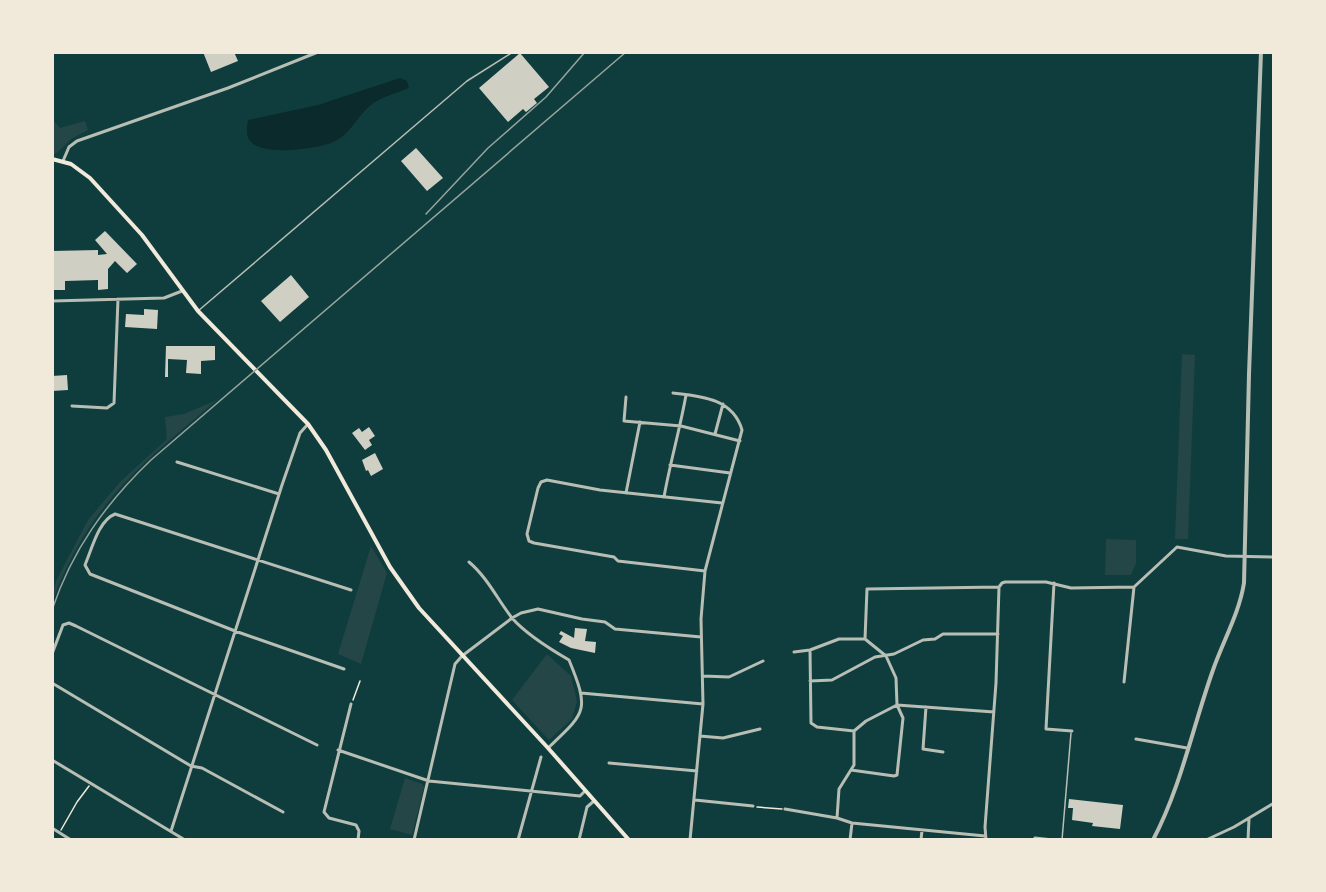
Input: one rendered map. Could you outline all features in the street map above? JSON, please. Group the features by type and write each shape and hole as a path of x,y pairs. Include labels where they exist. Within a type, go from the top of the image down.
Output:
{"main road":[{"path":"52,159 63,161 90,178 153,250 198,311 308,424 326,450 397,578 419,608 548,748 628,840"}],"street":[{"path":"63,161 69,147 77,141 228,88 318,52"},
{"path":"1153,840 1172,796 1216,662 1241,601 1244,584 1261,52"},
{"path":"52,301 164,298 182,291"},
{"path":"72,406 107,408 114,403 118,299"},
{"path":"673,393 709,399 723,404 736,416 742,429 705,571 701,619 703,704 690,840"},
{"path":"664,498 686,394"},
{"path":"626,397 624,421 681,426 740,441"},
{"path":"715,434 723,404"},
{"path":"626,493 640,422"},
{"path":"171,831 279,494 300,433 308,424"},
{"path":"177,462 279,494"},
{"path":"670,465 731,473"},
{"path":"705,571 618,561 614,557 529,541 527,534 538,488 542,482 554,481 626,493 723,504"},
{"path":"344,669 235,631 90,574 85,565 103,522 115,514 351,590"},
{"path":"1124,682 1134,587 1177,547 1226,556 1274,557"},
{"path":"470,561 507,608 512,618 547,648 568,660 581,693 581,710 577,721 548,748"},
{"path":"786,809 852,823 986,838 999,587 1005,582 1054,583 1071,588 1134,587"},
{"path":"1054,583 1046,729 1072,731"},
{"path":"865,639 867,589 999,587"},
{"path":"414,840 454,666 462,656 512,618 538,609 605,622 615,629 701,637"},
{"path":"52,654 63,625 69,623 317,745"},
{"path":"810,681 832,680 875,657 886,656 943,634 998,634"},
{"path":"794,652 810,650 839,639 865,639 886,656 896,678 897,705 903,718 897,775 894,777 851,770"},
{"path":"810,650 810,718 814,726 854,731 866,721 897,705 994,712"},
{"path":"703,676 729,677 764,661"},
{"path":"52,683 191,766 202,768 283,812"},
{"path":"581,693 703,704"},
{"path":"351,704 324,812 329,818 356,825 359,831 358,840"},
{"path":"926,707 923,749 943,752"},
{"path":"700,736 723,738 760,729"},
{"path":"837,818 839,789 854,765 854,731"},
{"path":"1136,739 1187,748"},
{"path":"339,750 429,781 530,789 580,796 585,791"},
{"path":"518,840 530,789 541,757"},
{"path":"52,760 185,840"},
{"path":"609,763 697,771"},
{"path":"695,800 753,806"},
{"path":"579,840 587,807 594,801"},
{"path":"1206,840 1249,819 1274,803"},
{"path":"1248,840 1249,819"},
{"path":"850,840 852,823"},
{"path":"921,840 922,830"},
{"path":"55,831 71,840"},
{"path":"1035,838 1053,840"}],"lane":[{"path":"198,311 467,81 513,52"},
{"path":"1062,840 1072,731"}],"path":[{"path":"351,704 360,681"},
{"path":"55,831 91,784"},
{"path":"753,806 786,809"}],"shaded area":[{"path":"400,78 407,81 409,88 375,102 343,136 331,143 302,149 277,150 257,146 248,137 248,120 318,105"},
{"path":"53,120 60,128 85,121 88,130 71,139 53,155"},
{"path":"1182,354 1195,355 1188,539 1175,539"},
{"path":"217,400 141,466 100,512 67,567 53,600 56,581 88,520 120,482 167,439 165,417 184,414"},
{"path":"1106,539 1136,540 1136,563 1131,575 1105,575"},
{"path":"371,546 387,573 361,664 338,654"},
{"path":"547,654 571,676 577,701 572,719 549,740 512,700"},
{"path":"405,778 422,784 424,787 412,835 390,829"}],"building":[{"path":"203,52 234,52 238,61 211,72"},
{"path":"520,53 549,87 534,99 537,103 526,112 523,109 508,122 479,88"},
{"path":"416,148 443,178 427,191 401,161"},
{"path":"105,231 137,264 127,273 115,261 108,269 108,289 98,290 98,280 65,281 65,290 52,290 52,251 98,250 98,255 107,254 95,240"},
{"path":"291,275 309,297 280,322 261,301"},
{"path":"144,309 158,310 157,329 125,327 126,314 144,315"},
{"path":"166,346 215,346 215,360 201,361 201,374 186,373 187,360 168,359 168,377 165,377"},
{"path":"67,375 68,390 52,391 52,376"},
{"path":"369,427 375,436 369,440 372,445 365,450 352,433 359,428 362,432"},
{"path":"375,453 383,469 371,476 368,470 366,471 362,460"},
{"path":"575,628 587,629 585,641 596,642 595,653 571,648 559,642 563,636 559,634 561,631 574,638"},
{"path":"1069,799 1123,805 1120,829 1092,826 1093,823 1072,820 1073,808 1068,808"}],"railway":[{"path":"426,214 488,148 546,97 585,52"},
{"path":"52,610 70,567 92,529 119,493 151,460 626,52"}]}
